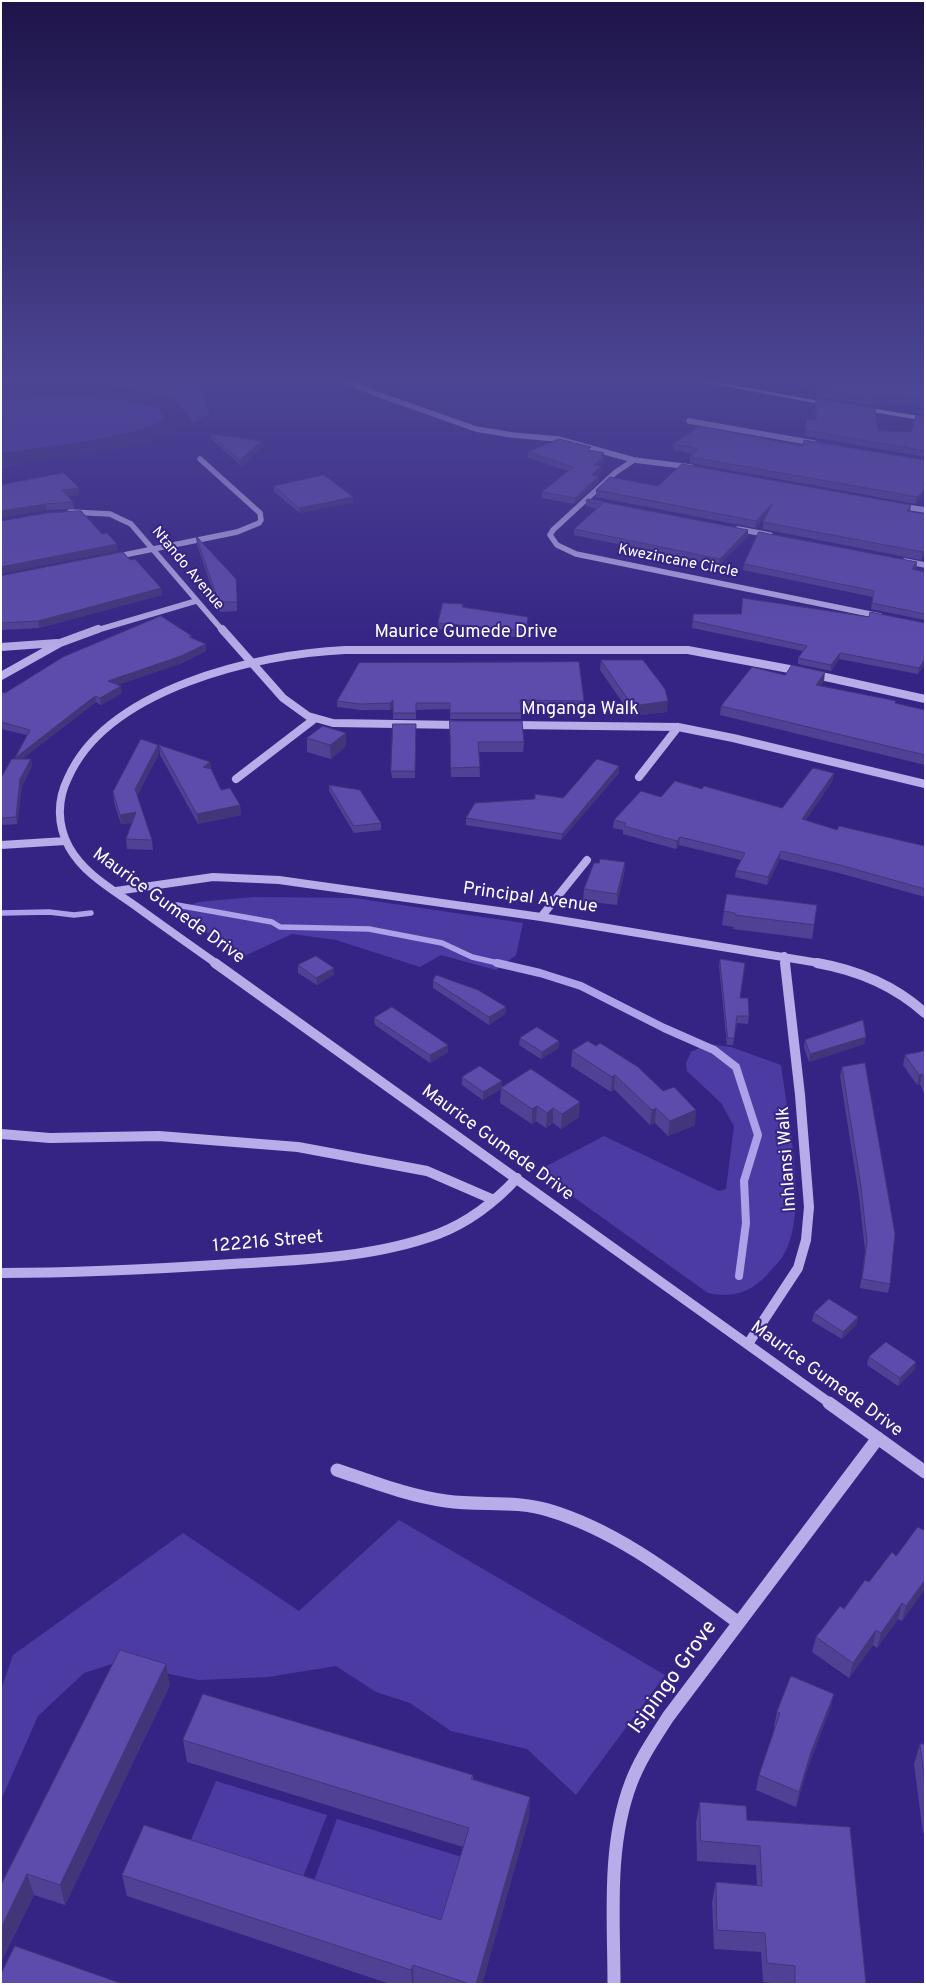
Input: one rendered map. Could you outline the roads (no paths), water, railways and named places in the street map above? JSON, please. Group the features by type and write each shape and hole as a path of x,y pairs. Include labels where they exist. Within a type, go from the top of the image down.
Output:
{"street":[{"path":"107,559 237,532 256,525 261,520 260,513 212,470"},
{"name":"Kwezincane Circle","path":"621,470 553,530 550,535 558,547 566,551 890,618"},
{"path":"587,500 597,502"},
{"path":"896,505 925,510"},
{"name":"Ntando Avenue","path":"65,512 106,514 126,520 252,663"},
{"path":"727,526 774,536"},
{"path":"896,559 925,565"},
{"path":"1,676 60,643 101,628 196,601"},
{"path":"1,647 60,643"},
{"name":"Maurice Gumede Drive","path":"925,699 746,660 688,650 376,650 306,653 252,663 207,676 149,699 124,714 86,747 73,763 65,780 60,800 59,819 65,841 81,865 925,1472"},
{"path":"252,663 290,706 312,720 357,725 473,725"},
{"path":"236,779 312,720"},
{"name":"Mnganga Walk","path":"501,725 635,725 678,727 734,738 925,784"},
{"path":"639,777 678,727"},
{"path":"1,845 65,841"},
{"path":"541,917 587,860"},
{"name":"Principal Avenue","path":"116,891 187,880 244,877 280,880 541,917 836,966 867,976 908,999 925,1013"},
{"name":"Inhlansi Walk","path":"748,1344 798,1268 806,1240 809,1207 800,1096 784,956"},
{"path":"1,1134 50,1138 159,1136 298,1147 408,1166 445,1178 494,1200"},
{"name":"122216 Street","path":"1,1273 142,1270 353,1253 416,1241 469,1219 494,1200 516,1178"},
{"name":"Isipingo Grove","path":"614,1984 616,1854 621,1818 629,1789 641,1759 668,1717 878,1438"},
{"path":"337,1470 374,1483 446,1501 536,1508 576,1519 620,1542 688,1585 738,1623"}],"waterway":[{"path":"177,905 272,922 280,927 369,929 442,943 472,957 502,964"},
{"path":"1,913 49,912 74,915 91,913"},
{"path":"497,963 540,973 581,986 664,1028 714,1050 736,1067 758,1135 744,1181 746,1223 739,1276"}]}
